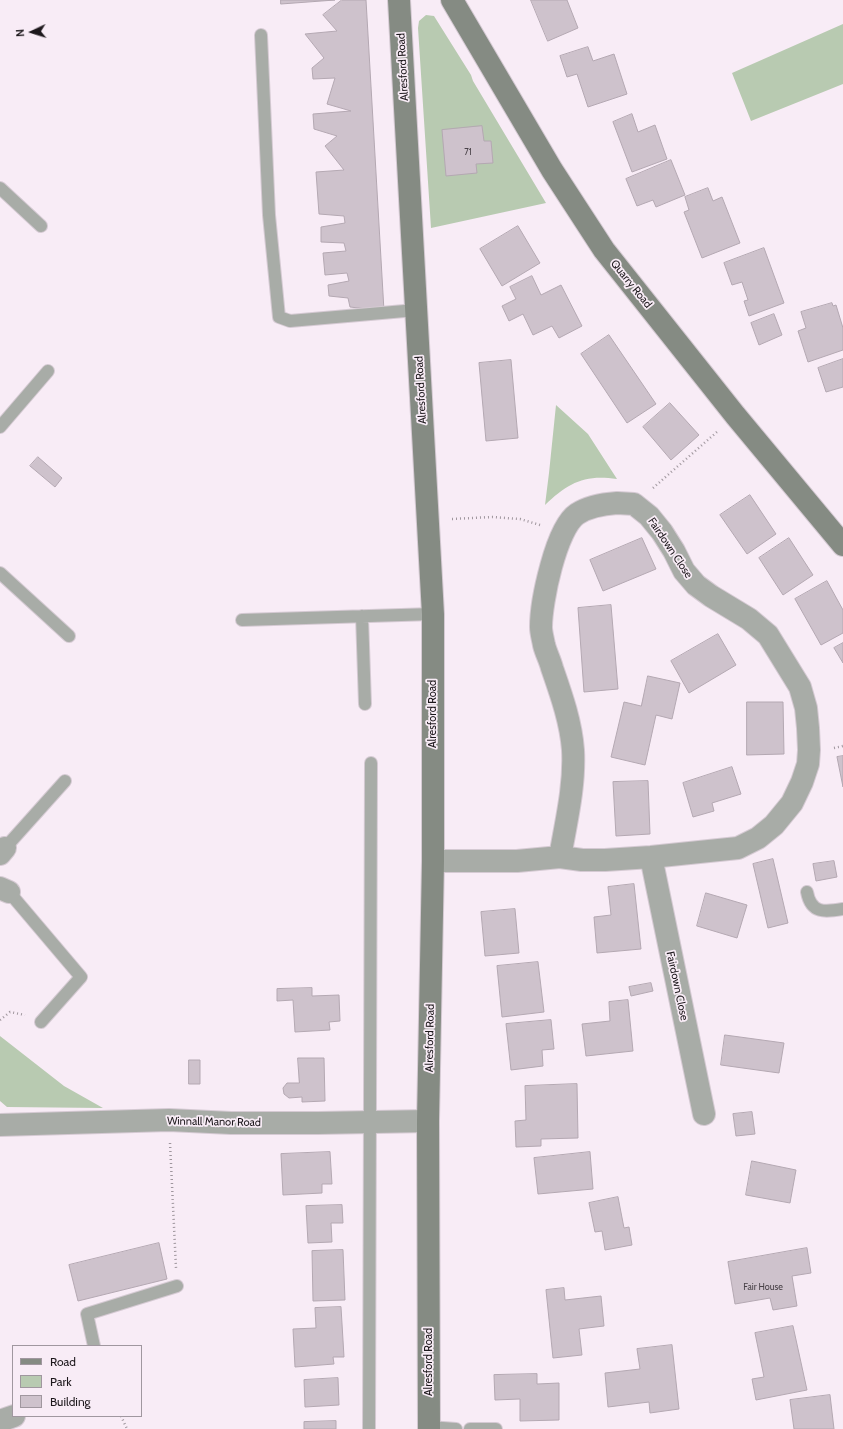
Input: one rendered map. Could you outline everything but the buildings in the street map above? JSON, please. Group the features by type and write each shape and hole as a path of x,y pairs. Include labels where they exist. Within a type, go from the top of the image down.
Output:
{"main road":[{"name":"Alresford Road","path":"399,0 432,614 433,861 428,1120 429,1428"},
{"name":"Quarry Road","path":"452,0 552,170 604,250 735,415 843,545"}],"street":[{"path":"560,858 573,778 573,749 557,681 544,646 541,627 549,574 563,532 576,514 599,505 617,502 634,504"},
{"name":"Fairdown Close","path":"433,861 517,861 560,858 582,860 651,857 738,848 758,838 774,825 792,803 802,782 808,764 809,750 806,708 800,687 768,635 749,619 696,586 684,571 662,532 649,516 634,504"},
{"name":"Fairdown Close","path":"651,857 704,1114"},
{"name":"Winnall Manor Road","path":"0,1125 169,1120 239,1123 428,1120"},
{"path":"0,1421 12,1417"}],"lane":[{"path":"261,35 269,215 279,317 290,321 416,310"},
{"path":"0,188 41,226"},
{"path":"0,427 48,371"},
{"path":"0,573 70,636"},
{"path":"242,620 432,614"},
{"path":"362,616 365,704"},
{"path":"369,1429 371,764"},
{"path":"3,851 65,781"},
{"path":"4,890 81,977 41,1022"},
{"path":"807,892 809,902 816,909 827,912 843,909"},
{"path":"94,1345 87,1314 177,1286"},
{"path":"429,1428 456,1429"},
{"path":"470,1429 496,1429"}],"path":[{"path":"634,504 735,415"},
{"path":"427,519 520,519 563,532"},
{"path":"0,1020 10,1012 24,1015 41,1022"},
{"path":"169,1120 177,1286"},
{"path":"121,1417 127,1429"}],"green space":[{"path":"426,15 434,16 471,75 473,81 546,203 431,228 418,28 419,21"},
{"path":"843,24 843,84 751,121 732,73"},
{"path":"556,405 588,434 617,479 595,478 577,482 561,491 545,505 549,473"},
{"path":"0,1036 64,1086 103,1108 7,1107 0,1101"}]}
